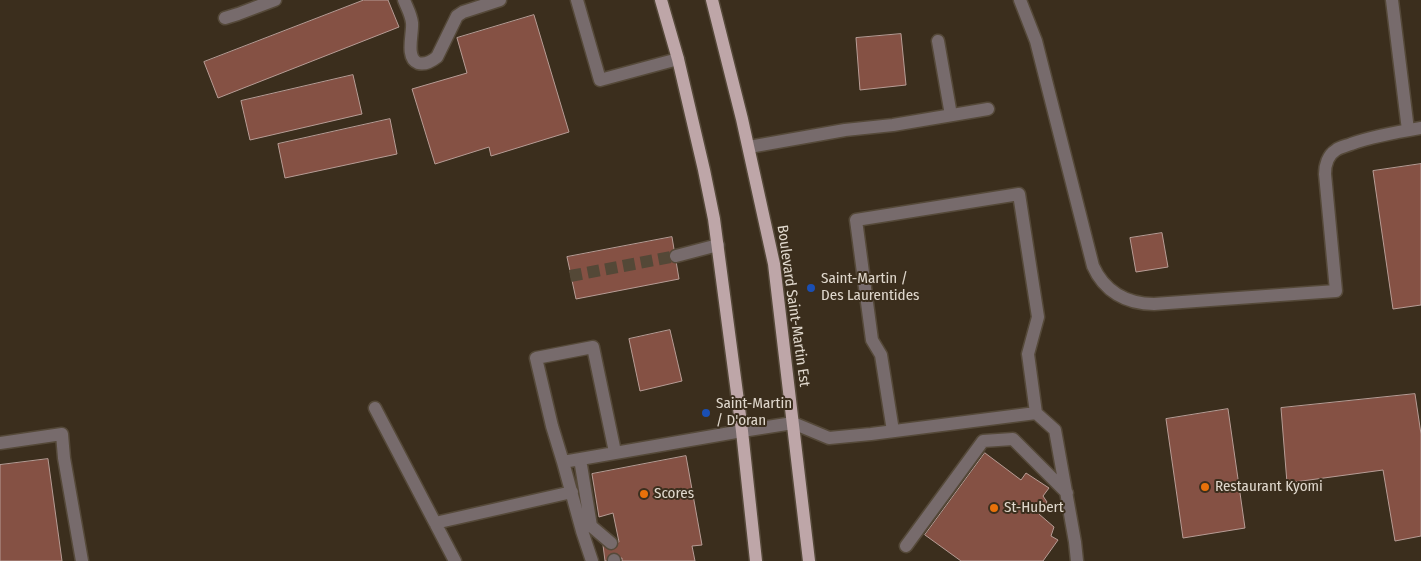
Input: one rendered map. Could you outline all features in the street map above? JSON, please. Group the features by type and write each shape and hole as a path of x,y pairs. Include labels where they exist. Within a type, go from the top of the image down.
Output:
{"main road":[{"path":"661,0 678,59 705,176 718,245 742,431 756,561"},
{"name":"Boulevard Saint-Martin Est","path":"712,0 749,147 774,264 809,561"},
{"path":"748,561 753,543"}],"lane":[{"path":"225,18 274,0"},
{"path":"404,0 412,23 410,54 414,60 422,63 437,57 451,27 460,14 500,0"},
{"path":"578,0 600,80 678,59"},
{"path":"1020,0 1036,41 1096,274 1107,287 1121,297 1137,303 1154,304 1336,291 1325,174 1328,159 1335,150 1366,139 1421,128"},
{"path":"1392,0 1408,130"},
{"path":"938,41 951,115"},
{"path":"749,147 845,130 893,125 988,109"},
{"path":"893,431 881,355 872,340 856,220 1019,194 1038,317 1028,354 1036,413 1055,430 1077,561"},
{"path":"676,256 718,245"},
{"path":"592,561 552,426 536,358 592,347 615,452"},
{"path":"375,408 455,561"},
{"path":"563,462 793,423 829,438 1036,413"},
{"path":"0,443 62,434 82,561"},
{"path":"906,546 983,442 1013,439 1067,494"},
{"path":"580,459 591,526 611,543"},
{"path":"435,523 572,492"}],"building":[{"path":"364,0 388,0 399,27 218,98 204,62"},
{"path":"534,15 569,132 491,156 489,147 435,164 412,89 467,73 457,38"},
{"path":"901,34 906,85 860,90 856,38"},
{"path":"353,75 362,114 250,140 241,101"},
{"path":"390,119 397,154 285,178 278,144"},
{"path":"1421,164 1421,305 1393,309 1373,171"},
{"path":"1162,233 1168,267 1136,272 1130,238"},
{"path":"672,237 679,279 576,299 567,257"},
{"path":"670,330 682,381 640,391 629,339"},
{"path":"1415,394 1421,434 1421,536 1395,541 1383,470 1287,483 1281,408"},
{"path":"1228,409 1245,528 1183,538 1166,419"},
{"name":"St-Hubert","path":"985,453 1021,480 1026,473 1049,488 1043,496 1047,502 1039,514 1054,527 1051,536 1058,540 1043,561 961,561 925,535"},
{"name":"Scores","path":"686,456 702,545 692,546 695,561 622,561 622,558 605,561 603,545 619,542 613,513 599,517 592,474"},
{"path":"48,459 62,561 0,561 0,465"}],"tunnel":[{"path":"570,276 676,256"}],"place":[{"name":"Saint-Martin / Des Laurentides","path":"811,288"},
{"name":"Saint-Martin / D'oran","path":"706,413"},
{"name":"Restaurant Kyomi","path":"1205,487"},
{"name":"Scores","path":"644,494"},
{"name":"St-Hubert","path":"994,508"}]}
